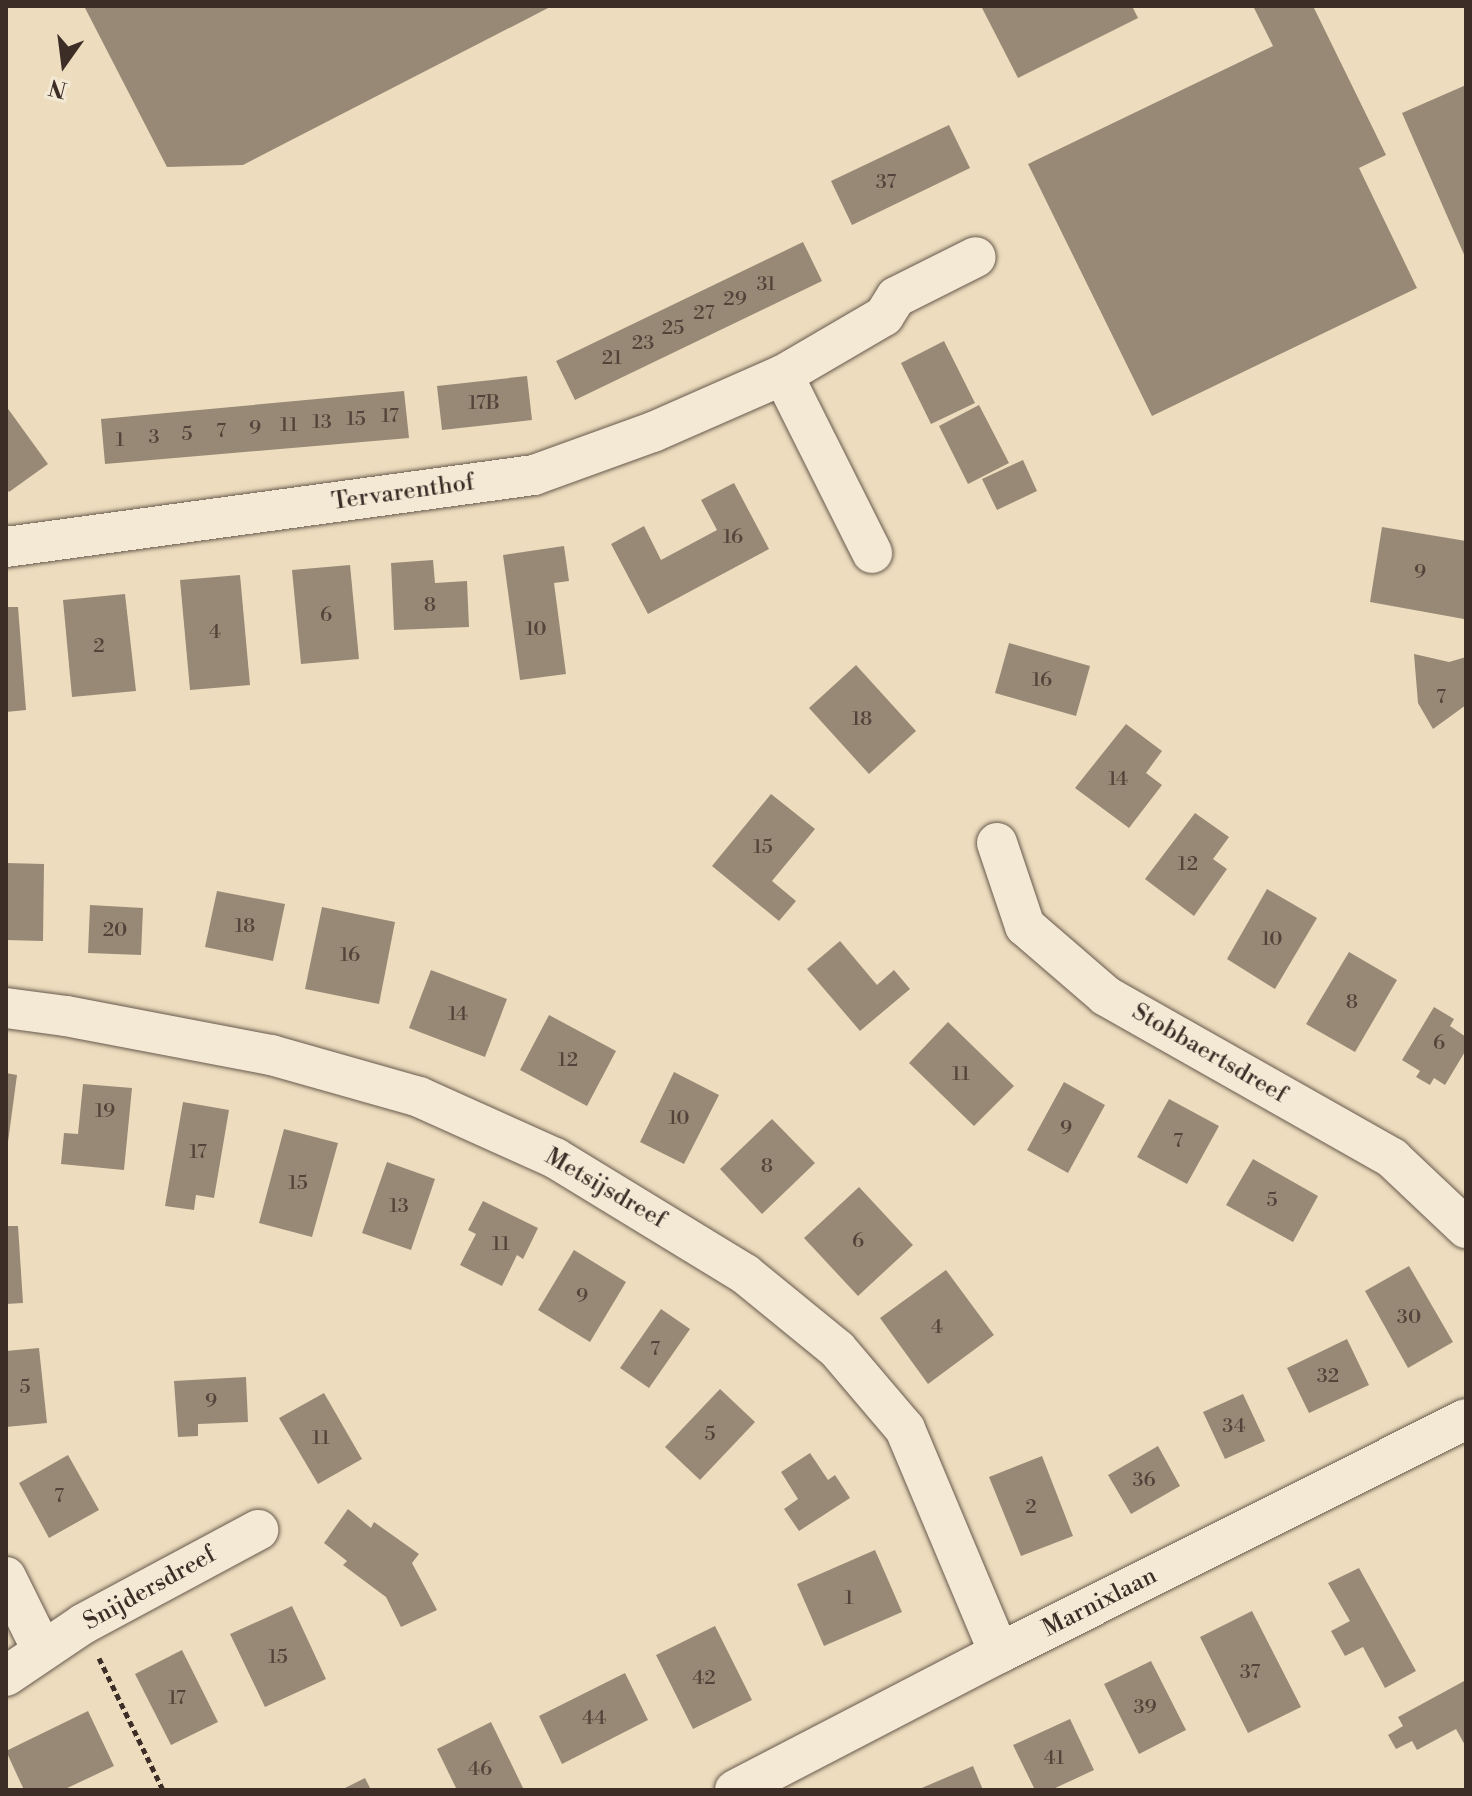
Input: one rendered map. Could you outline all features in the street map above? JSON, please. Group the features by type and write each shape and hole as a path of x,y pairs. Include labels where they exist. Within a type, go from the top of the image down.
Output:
{"street":[{"name":"Tervarenthof","path":"6,547 534,475 653,432 783,375 884,316 896,297 976,257"},
{"path":"783,375 872,553"},
{"name":"Stobbaertsdreef","path":"997,843 1025,926 1106,996 1392,1158 1466,1228"},
{"name":"Metsijsdreef","path":"6,1008 66,1016 271,1055 419,1097 555,1158 745,1274 837,1349 905,1429 999,1653"},
{"name":"Marnixlaan","path":"735,1790 999,1653 1466,1419"},
{"name":"Snijdersdreef","path":"6,1676 83,1624 258,1530"},
{"path":"6,1577 42,1650"}],"path":[{"path":"83,1624 163,1790"}],"building":[{"path":"84,6 552,6 243,165 167,167"},
{"path":"981,6 1132,6 1138,18 1018,78"},
{"path":"1253,6 1313,6 1386,155 1359,168 1417,288 1152,416 1028,164 1273,46"},
{"path":"1466,85 1466,259 1402,113"},
{"path":"949,125 970,168 852,225 831,181"},
{"path":"803,242 822,281 575,400 556,361"},
{"path":"944,341 975,403 931,424 901,363"},
{"path":"527,376 532,420 442,430 437,386"},
{"path":"404,391 409,438 105,464 101,419"},
{"path":"979,405 1009,463 968,484 939,426"},
{"path":"6,406 48,464 9,492 6,488"},
{"path":"1023,460 1037,491 997,510 982,479"},
{"path":"734,483 769,549 648,614 611,544 644,526 661,560 717,530 701,500"},
{"path":"1382,527 1466,541 1464,619 1370,602"},
{"path":"564,546 569,581 554,583 566,674 520,680 503,555"},
{"path":"433,560 435,583 467,581 469,627 394,630 391,563"},
{"path":"350,565 359,659 301,664 292,570"},
{"path":"240,575 250,685 190,690 180,580"},
{"path":"125,594 136,691 72,697 63,600"},
{"path":"6,607 18,607 26,710 6,712"},
{"path":"1009,643 1090,666 1076,716 995,693"},
{"path":"1414,654 1449,662 1466,657 1466,705 1433,729 1418,703"},
{"path":"856,665 916,731 869,774 809,708"},
{"path":"1126,724 1162,751 1146,773 1162,785 1129,828 1075,788"},
{"path":"771,794 815,829 772,881 796,901 779,921 712,866"},
{"path":"1195,813 1229,837 1213,859 1227,869 1194,916 1145,879"},
{"path":"6,863 44,864 43,941 6,940"},
{"path":"1267,889 1317,918 1275,989 1227,959"},
{"path":"217,891 285,904 273,961 205,947"},
{"path":"90,905 143,908 141,955 88,953"},
{"path":"322,907 395,922 379,1004 305,989"},
{"path":"840,941 877,985 894,970 910,989 860,1031 807,969"},
{"path":"1349,952 1397,980 1355,1052 1306,1024"},
{"path":"431,970 507,999 485,1057 409,1028"},
{"path":"1434,1007 1454,1019 1450,1026 1466,1037 1466,1050 1445,1085 1434,1078 1430,1085 1416,1077 1420,1071 1402,1060"},
{"path":"549,1015 616,1051 587,1106 520,1070"},
{"path":"948,1022 1014,1086 974,1126 909,1063"},
{"path":"674,1072 719,1095 684,1164 640,1142"},
{"path":"6,1073 17,1075 8,1142 6,1142"},
{"path":"1064,1082 1105,1105 1068,1173 1027,1150"},
{"path":"83,1084 132,1088 124,1170 61,1164 64,1133 78,1134"},
{"path":"1169,1099 1219,1126 1187,1184 1137,1157"},
{"path":"183,1102 229,1110 214,1198 196,1195 194,1210 165,1206"},
{"path":"772,1119 815,1163 762,1214 720,1169"},
{"path":"284,1129 338,1143 312,1237 259,1223"},
{"path":"1253,1159 1318,1196 1293,1242 1226,1205"},
{"path":"387,1162 435,1179 411,1250 362,1233"},
{"path":"859,1187 913,1245 858,1296 804,1238"},
{"path":"483,1201 538,1228 523,1259 517,1255 502,1286 460,1265 476,1234 468,1230"},
{"path":"6,1226 18,1226 23,1303 6,1304"},
{"path":"574,1250 626,1282 590,1342 538,1310"},
{"path":"1409,1266 1453,1342 1408,1368 1365,1291"},
{"path":"946,1270 994,1335 928,1384 880,1318"},
{"path":"661,1309 690,1329 649,1388 620,1368"},
{"path":"1347,1339 1369,1385 1309,1413 1287,1368"},
{"path":"39,1348 47,1423 6,1427 6,1351"},
{"path":"246,1377 248,1422 198,1424 198,1436 178,1437 174,1381"},
{"path":"720,1389 755,1422 700,1480 665,1447"},
{"path":"324,1393 362,1459 318,1484 279,1418"},
{"path":"1243,1394 1265,1441 1225,1459 1203,1412"},
{"path":"1158,1446 1180,1486 1131,1514 1108,1475"},
{"path":"810,1453 828,1480 835,1475 850,1498 799,1531 784,1509 798,1499 781,1472"},
{"path":"68,1455 99,1510 49,1538 19,1483"},
{"path":"1042,1456 1073,1536 1021,1556 989,1477"},
{"path":"348,1509 371,1528 374,1522 419,1554 412,1563 437,1610 401,1627 386,1597 343,1565 347,1561 324,1543"},
{"path":"875,1550 902,1612 824,1646 797,1584"},
{"path":"1359,1568 1416,1671 1385,1688 1363,1647 1345,1656 1331,1631 1350,1621 1328,1583"},
{"path":"292,1606 326,1679 265,1707 230,1634"},
{"path":"1252,1611 1301,1707 1248,1733 1200,1637"},
{"path":"715,1626 752,1700 693,1729 656,1655"},
{"path":"182,1650 218,1722 171,1745 135,1674"},
{"path":"1151,1661 1186,1730 1139,1754 1104,1684"},
{"path":"625,1673 648,1720 562,1764 539,1716"},
{"path":"1466,1680 1466,1747 1456,1729 1417,1750 1412,1741 1396,1749 1388,1735 1403,1726 1398,1717"},
{"path":"88,1711 114,1766 63,1790 24,1790 6,1751"},
{"path":"1070,1719 1094,1770 1051,1790 1035,1790 1013,1745"},
{"path":"491,1722 524,1790 457,1790 437,1749"},
{"path":"973,1766 983,1790 917,1790"},
{"path":"365,1778 371,1790 341,1790"}]}
